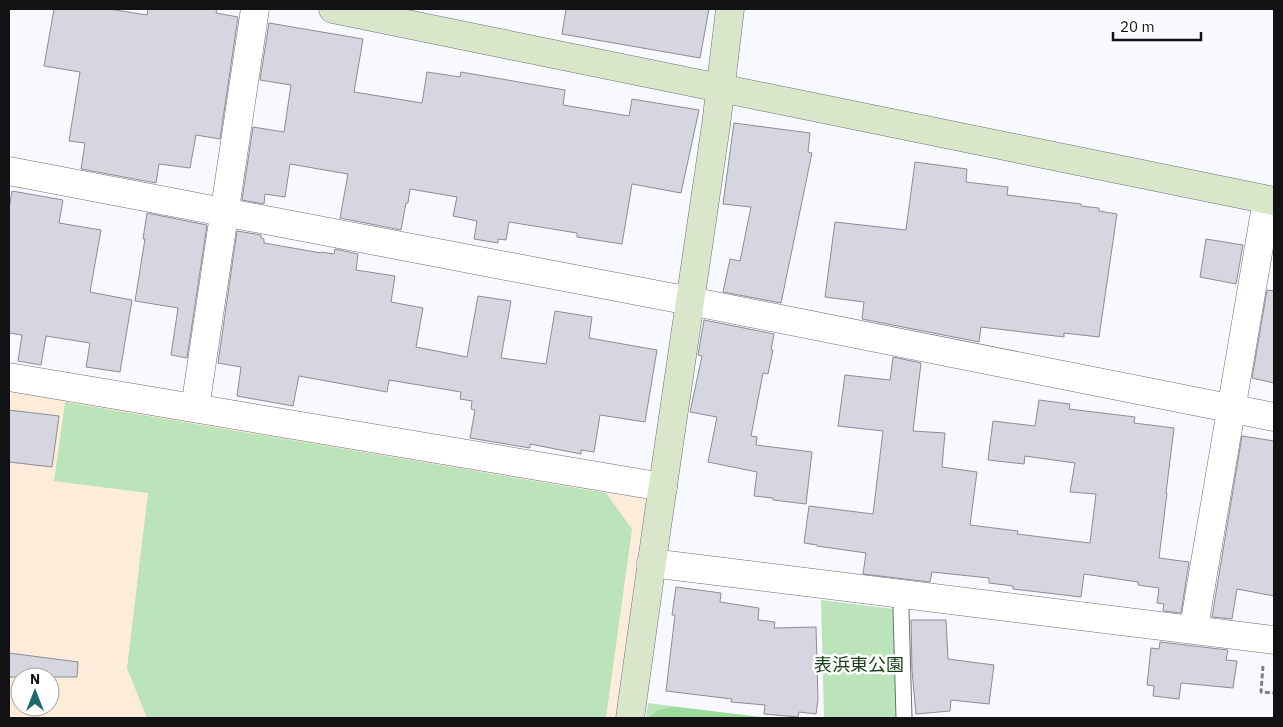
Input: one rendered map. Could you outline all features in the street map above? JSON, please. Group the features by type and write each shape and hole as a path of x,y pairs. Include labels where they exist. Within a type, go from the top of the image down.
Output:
{"street":[{"path":"195,408 255,9"},
{"path":"333,9 1271,200 1232,408 1195,630"},
{"path":"630,718 721,88 730,9"},
{"path":"9,171 690,301 1274,417"},
{"path":"9,377 663,487"},
{"path":"651,564 1270,640"}],"lane":[{"path":"903,594 901,610 904,718"}],"path":[{"path":"1270,640 1261,692 1274,693"}],"shaded area":[{"path":"9,384 647,491 615,718 9,718"}],"green space":[{"path":"65,402 606,493 632,529 606,718 147,718 127,668 148,493 54,481"},
{"name":"表浜東公園","path":"821,600 894,609 896,718 824,718"},
{"path":"648,703 769,718 646,718"},
{"path":"676,707 769,718 649,718 658,711"}],"building":[{"path":"54,9 109,9 147,15 148,9 217,9 216,13 238,17 220,139 196,135 190,168 159,164 156,183 81,169 85,143 69,141 80,72 44,66"},
{"path":"566,9 709,9 700,58 562,34"},
{"path":"269,23 363,39 354,92 422,103 427,72 460,77 461,72 565,90 563,105 629,116 632,99 699,110 681,193 632,184 622,244 577,237 577,233 509,222 506,240 498,239 498,243 474,239 477,221 453,216 457,197 410,189 401,230 340,218 348,174 290,164 285,197 265,194 264,204 242,200 253,127 284,132 291,85 260,80"},
{"path":"734,123 810,133 808,152 812,153 781,303 723,292 730,259 740,261 751,207 723,204"},
{"path":"915,162 967,169 966,182 1008,187 1007,195 1081,204 1081,206 1099,208 1099,211 1117,214 1099,337 1064,333 1064,337 981,327 979,342 862,319 864,302 825,297 835,222 906,230"},
{"path":"12,191 63,200 59,223 101,230 90,292 132,300 120,372 86,367 90,343 46,336 41,365 18,361 22,335 9,333 9,209"},
{"path":"147,213 207,225 187,358 171,355 178,308 135,301 145,239 143,239"},
{"path":"237,231 261,235 264,243 321,253 334,254 335,249 358,254 356,270 395,276 391,302 423,308 416,347 467,357 478,296 511,301 501,358 546,364 555,311 592,317 589,338 657,350 645,422 600,415 594,452 581,450 581,454 530,444 530,448 470,438 475,410 471,409 472,401 460,399 461,392 389,380 387,392 299,376 293,406 237,396 241,367 218,363"},
{"path":"1206,239 1243,245 1236,284 1200,277"},
{"path":"1267,290 1274,291 1274,383 1252,378"},
{"path":"704,320 774,334 768,374 763,373 751,436 757,437 756,445 812,452 806,504 754,496 757,472 708,462 717,417 690,412 702,356 698,355"},
{"path":"893,357 921,363 913,431 945,433 942,467 977,472 970,525 1018,531 1017,534 1090,543 1096,494 1070,492 1075,463 1025,456 1024,464 988,460 993,421 1035,426 1039,400 1070,404 1069,409 1135,417 1134,423 1174,428 1159,558 1189,562 1181,613 1163,611 1164,604 1157,603 1159,588 1138,585 1138,582 1084,574 1081,597 1013,589 1013,586 989,583 989,578 932,572 930,582 863,574 866,553 804,543 809,506 873,514 883,431 838,426 845,375 890,380"},
{"path":"9,410 59,416 52,467 9,462"},
{"path":"1242,436 1274,441 1274,596 1237,589 1232,619 1212,617"},
{"path":"676,587 721,593 720,602 759,608 758,620 775,622 774,628 816,627 818,700 816,714 799,712 798,717 764,714 765,705 731,702 732,699 666,691 675,615 672,615"},
{"path":"911,620 946,620 948,659 994,665 989,704 951,700 950,711 916,714 912,670"},
{"path":"1160,642 1228,650 1226,660 1237,661 1233,688 1181,683 1179,699 1153,696 1154,686 1147,685 1151,648 1159,649"},
{"path":"9,653 78,662 77,677 60,677 60,667 10,667 9,677"}]}
